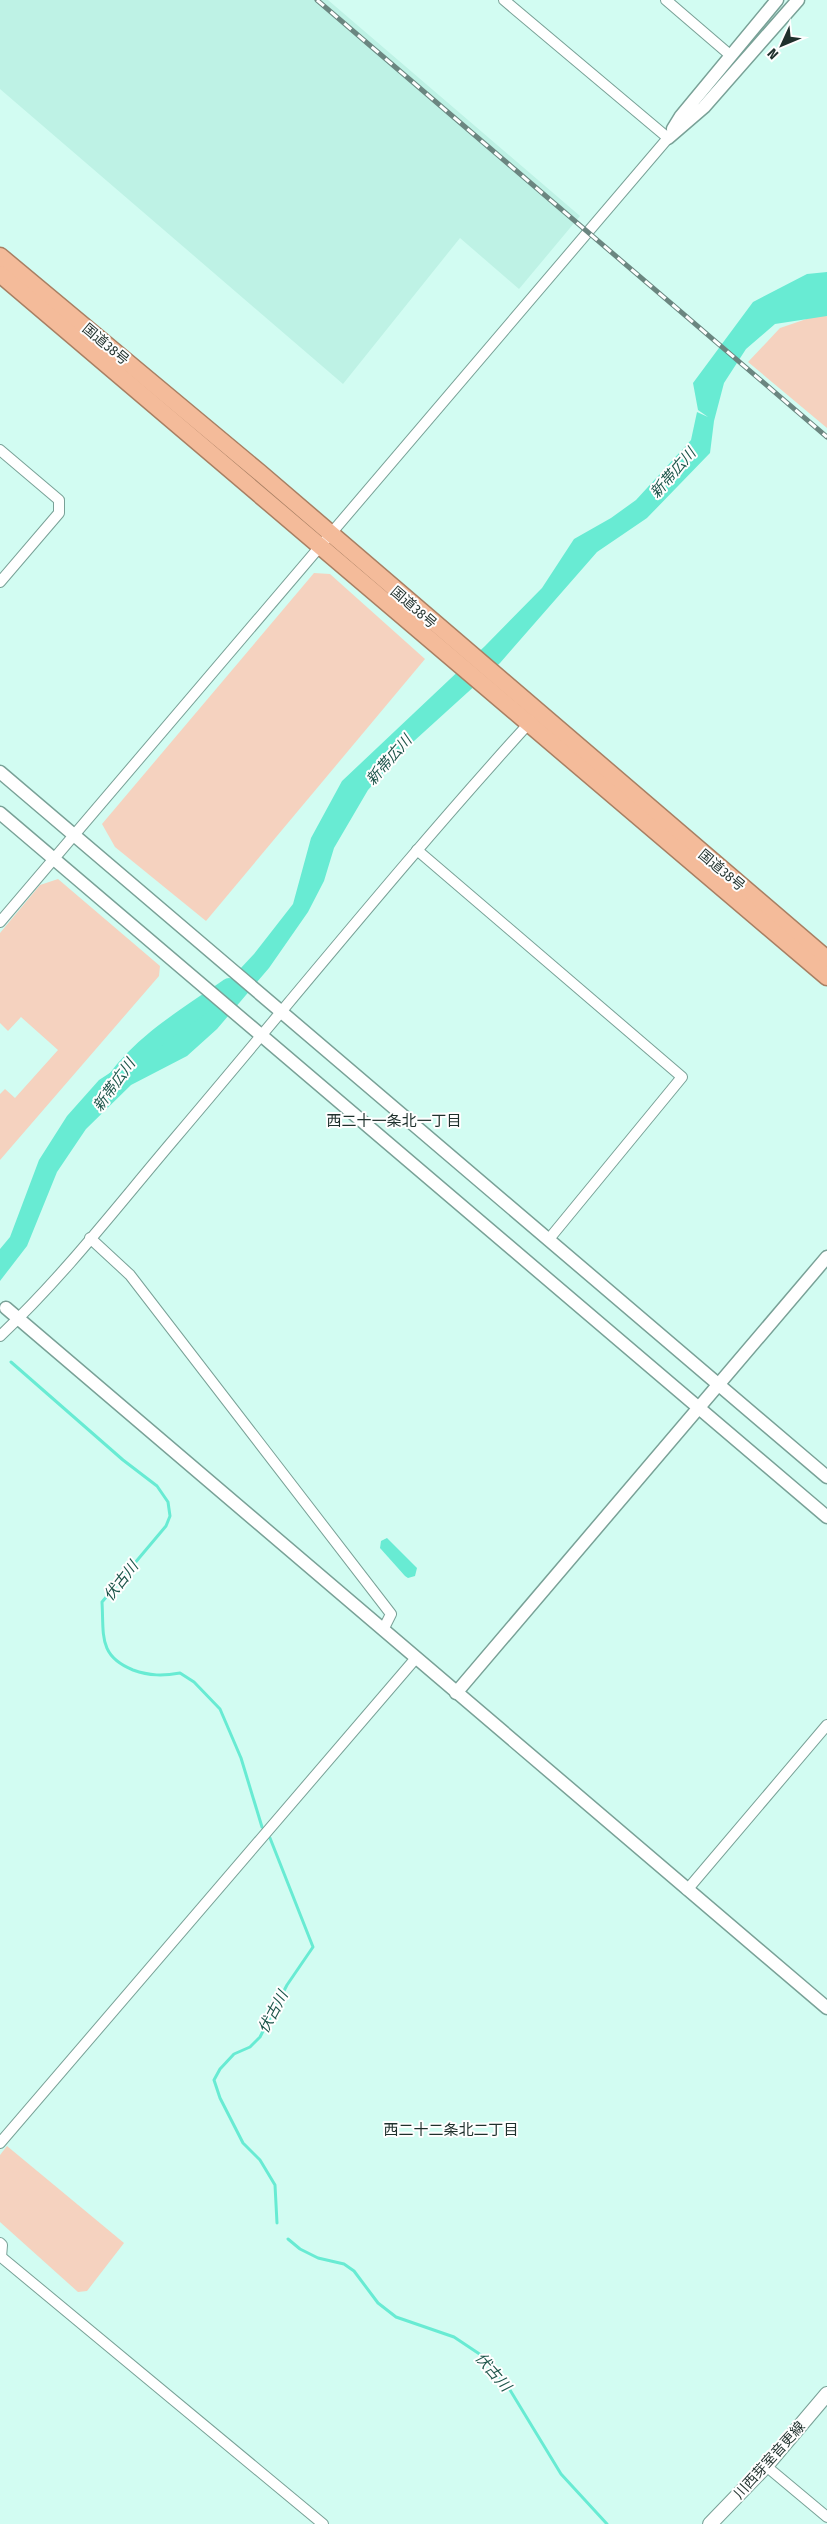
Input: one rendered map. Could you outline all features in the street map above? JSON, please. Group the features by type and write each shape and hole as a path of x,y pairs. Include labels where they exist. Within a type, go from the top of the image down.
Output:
{"highway":[{"name":"国道38号","path":"0,256 259,472 325,540"},
{"name":"国道38号","path":"0,274 325,540 534,718 827,977"},
{"name":"国道38号","path":"534,718 827,959"}],"main road":[{"name":"川西芽室音更線","path":"710,2524 766,2466 827,2394"}],"street":[{"path":"504,0 668,138"},
{"path":"666,0 743,65"},
{"path":"668,138 681,116 777,0"},
{"path":"0,922 668,138 704,107 743,65 797,1"},
{"path":"0,450 59,500 59,512 0,582"},
{"path":"0,1336 90,1238 417,850 534,718"},
{"path":"0,772 827,1477"},
{"path":"0,813 827,1516"},
{"path":"417,850 682,1077 548,1239"},
{"path":"90,1238 130,1275 391,1614 383,1630"},
{"path":"456,1692 827,1257"},
{"path":"3,1306 827,2008"},
{"path":"0,2143 416,1658"},
{"path":"687,1890 827,1725"},
{"path":"0,2243 2,2245 0,2256 324,2524"},
{"path":"766,2466 827,2516"}],"shaded area":[{"path":"0,0 328,0 580,216 519,289 460,238 343,384 0,89"},
{"path":"827,312 827,428 748,362 780,328"},
{"path":"314,573 330,574 425,659 206,921 115,847 102,824"},
{"path":"58,879 160,966 159,976 0,1160 0,1094 5,1089 15,1098 58,1050 21,1017 8,1031 0,1023 0,933 40,885"},
{"path":"7,2146 124,2243 87,2291 78,2292 0,2222 0,2155"}],"water":[{"path":"827,272 827,316 775,324 746,349 724,383 714,421 710,453 647,518 597,552 500,663 403,751 368,790 334,848 324,881 308,912 269,968 217,1029 187,1056 131,1085 86,1129 57,1172 27,1246 0,1281 0,1249 10,1237 39,1160 67,1116 99,1080 194,1018 254,954 293,904 311,838 342,781 485,646 542,588 574,539 611,518 636,500 691,440 697,412 708,417 698,410 693,383 753,302 807,274"},
{"path":"387,1538 417,1568 415,1576 408,1578 405,1576 380,1548 381,1541"}],"waterway":[{"name":"新帯広川","path":"115,1081 127,1066 153,1041 229,987"},
{"name":"伏古川","path":"11,1362 123,1460 157,1486 168,1502 170,1516 166,1526 102,1602 105,1643 108,1651 114,1658 133,1670 156,1675 180,1673 194,1682 220,1709 241,1758 262,1827"},
{"name":"伏古川","path":"270,1838 313,1947 287,1985 260,2037 250,2047 234,2054 220,2069 214,2080 220,2098 243,2143 260,2160 275,2185 277,2223"},
{"name":"伏古川","path":"288,2239 300,2249 318,2258 344,2264 354,2271 378,2303 396,2317 454,2337 481,2355 510,2390 561,2474 607,2524"}],"railway":[{"path":"317,0 827,437"}],"district":[{"name":"西二十一条北一丁目","path":"394,1121"},
{"name":"西二十二条北二丁目","path":"451,2130"}]}
